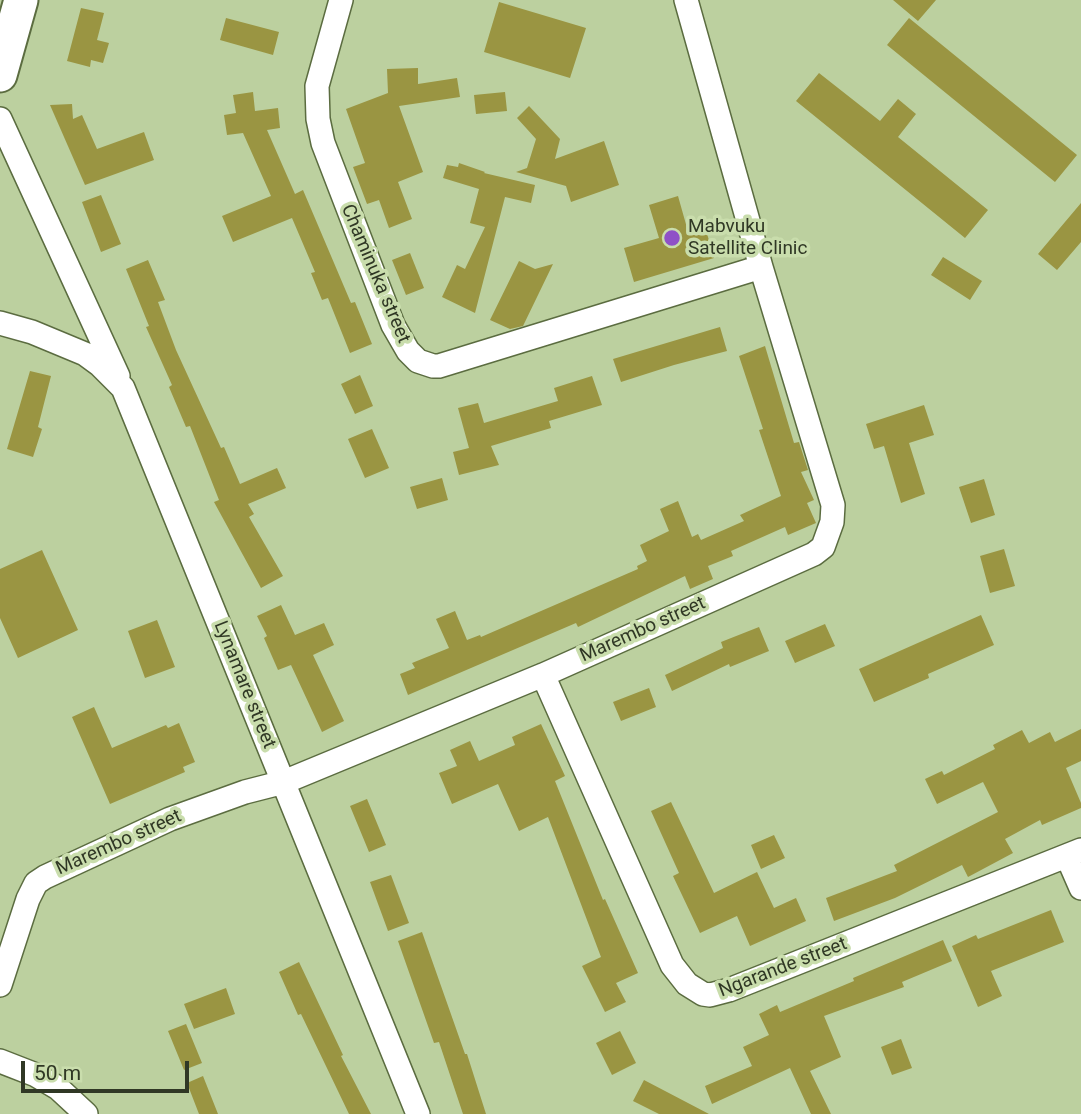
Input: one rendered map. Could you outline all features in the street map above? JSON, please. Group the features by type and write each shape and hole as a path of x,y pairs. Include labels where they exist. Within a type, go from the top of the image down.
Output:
{"street":[{"path":"0,75 21,0"},
{"name":"Chaminuka street","path":"341,0 317,86 321,131 345,205 393,325 412,357 425,364 439,366 761,267"},
{"name":"Marembo street","path":"0,985 28,899 36,883 45,877 170,819 245,792 284,782 543,675 814,554 823,547 832,522 833,505 761,267 686,0"},
{"path":"0,120 123,388"},
{"name":"Lynamare street","path":"0,323 32,332 85,354 123,388 418,1114"},
{"name":"Ngarande street","path":"543,675 672,965 687,984 703,994 729,990 1074,853"},
{"path":"1074,853 1081,888"},
{"path":"0,1061 36,1075 58,1088 86,1114"}],"building":[{"path":"893,0 936,0 918,21"},
{"path":"499,2 586,28 570,78 484,52"},
{"path":"81,8 104,13 97,40 109,43 103,63 91,60 90,67 67,61"},
{"path":"226,18 279,32 273,55 220,40"},
{"path":"909,18 1077,155 1055,182 887,45"},
{"path":"418,68 418,84 457,78 460,97 399,106 423,172 398,182 412,219 389,228 379,200 367,204 353,167 365,163 346,109 388,93 387,69"},
{"path":"819,73 880,121 898,99 916,114 898,137 988,210 965,238 796,101"},
{"path":"253,92 255,111 278,108 280,128 267,130 295,194 303,190 351,303 355,302 372,344 350,353 328,298 322,300 311,273 315,272 292,218 233,242 222,216 271,196 243,133 227,135 224,115 236,113 233,95"},
{"path":"505,92 507,111 476,114 474,95"},
{"path":"72,104 73,119 82,115 97,149 144,132 154,160 85,185 50,105"},
{"path":"529,106 560,139 555,159 604,141 619,185 571,202 566,186 516,172 527,168 536,139 517,118"},
{"path":"459,163 484,173 535,185 531,203 505,197 475,313 442,297 457,265 465,269 485,227 470,223 479,189 443,178 447,165 458,167"},
{"path":"101,195 121,244 101,252 82,202"},
{"path":"678,196 689,235 706,230 714,258 634,282 624,248 659,238 649,205"},
{"path":"1081,203 1081,242 1057,270 1038,254"},
{"path":"410,253 424,288 406,295 392,260"},
{"path":"943,257 982,281 970,300 931,275"},
{"path":"148,260 165,300 158,302 176,350 240,484 277,468 286,488 248,504 254,514 249,517 283,576 261,588 214,502 219,500 190,426 186,427 169,387 172,385 146,327 149,326 126,269"},
{"path":"519,261 535,269 553,264 523,326 510,329 490,320"},
{"path":"720,327 727,351 621,382 613,359"},
{"path":"765,346 794,443 799,442 808,470 801,472 814,500 807,503 816,523 788,535 785,527 731,551 733,556 708,566 713,579 690,589 685,576 578,627 576,623 408,695 400,674 415,668 412,663 449,648 436,619 455,611 467,640 480,635 481,637 638,569 637,566 647,561 640,545 669,531 660,509 678,501 692,537 698,534 701,540 744,521 740,515 781,496 759,430 763,429 739,356"},
{"path":"30,371 51,376 38,427 42,429 33,457 7,449"},
{"path":"360,375 373,406 355,414 341,384"},
{"path":"592,376 602,405 549,421 551,428 491,446 499,465 459,475 453,452 469,448 458,408 478,403 484,423 558,401 554,388"},
{"path":"924,405 934,435 909,443 925,494 901,503 884,446 874,449 866,424"},
{"path":"372,429 389,468 365,478 348,439"},
{"path":"442,478 448,500 417,509 410,487"},
{"path":"984,479 995,515 971,523 959,487"},
{"path":"1004,549 1015,586 990,593 980,556"},
{"path":"42,550 78,630 18,658 0,618 0,569"},
{"path":"281,605 295,635 324,623 334,645 313,655 344,721 322,732 291,665 278,670 264,638 267,636 257,616"},
{"path":"981,615 994,645 928,674 929,678 874,702 859,669"},
{"path":"157,620 175,667 145,678 128,631"},
{"path":"825,624 835,646 795,663 785,641"},
{"path":"759,627 769,651 730,667 729,664 672,691 665,675 723,648 721,642"},
{"path":"649,688 656,707 621,721 613,702"},
{"path":"94,707 112,748 166,725 168,728 179,723 195,762 183,767 185,772 110,804 72,717"},
{"path":"541,724 565,776 555,781 603,900 605,899 638,973 616,983 626,1002 605,1012 582,966 601,957 548,817 519,831 498,784 452,804 439,773 457,766 450,750 470,741 479,761 515,745 512,737"},
{"path":"1081,729 1081,761 1066,768 1081,808 1042,825 1040,820 1005,839 1013,853 968,877 962,865 895,898 834,921 826,898 897,871 894,865 998,812 983,782 937,804 925,779 942,771 944,775 995,749 993,745 1022,730 1029,743 1050,732 1055,742"},
{"path":"367,799 386,845 369,852 350,806"},
{"path":"671,802 714,893 757,872 774,908 796,898 806,921 750,946 737,916 700,933 673,876 679,873 651,811"},
{"path":"774,835 785,858 761,869 751,845"},
{"path":"391,875 409,923 388,931 370,882"},
{"path":"1051,910 1064,942 991,971 1002,996 978,1007 952,946 976,935 978,939"},
{"path":"422,932 486,1114 463,1114 439,1042 434,1043 398,941"},
{"path":"943,940 952,961 902,982 904,987 824,1016 841,1057 810,1071 831,1114 811,1114 790,1068 712,1104 705,1086 752,1066 743,1047 769,1035 759,1014 777,1005 780,1012"},
{"path":"299,962 343,1055 341,1056 371,1114 349,1114 301,1014 298,1015 279,972"},
{"path":"226,988 235,1014 194,1029 184,1004"},
{"path":"186,1024 202,1063 184,1070 168,1031"},
{"path":"620,1031 636,1063 612,1075 596,1043"},
{"path":"901,1039 912,1068 892,1075 881,1047"},
{"path":"203,1076 218,1114 199,1114 187,1083"},
{"path":"644,1080 709,1114 659,1114 633,1101"}],"place":[{"name":"Mabvuku Satellite Clinic","path":"672,238"}]}
